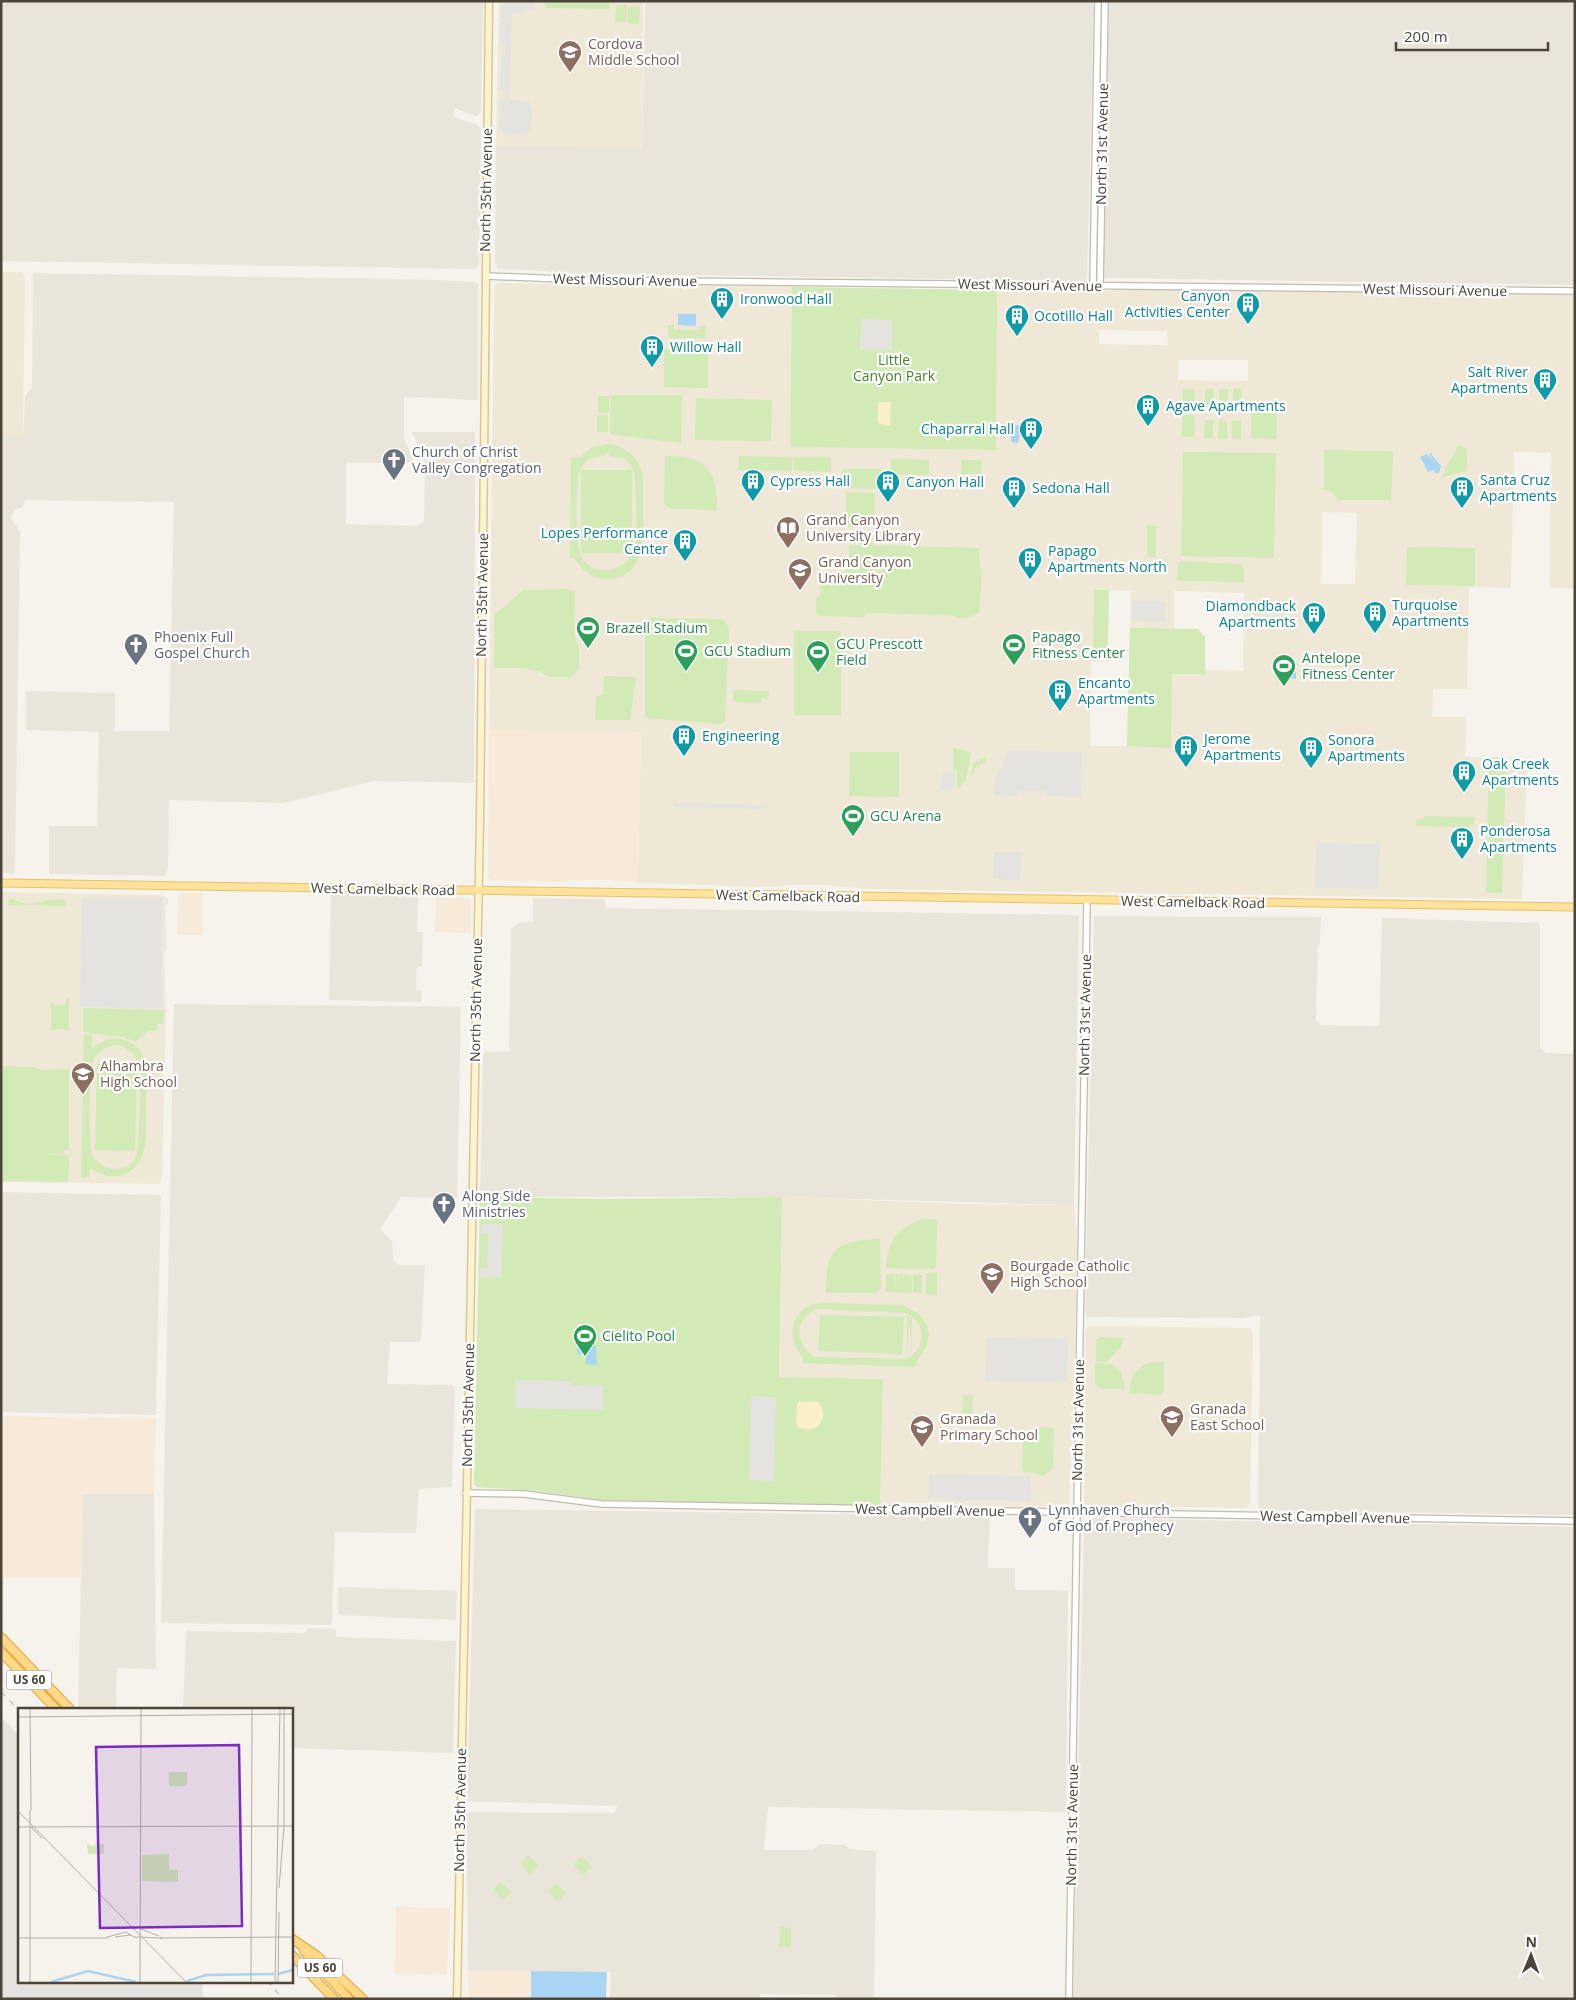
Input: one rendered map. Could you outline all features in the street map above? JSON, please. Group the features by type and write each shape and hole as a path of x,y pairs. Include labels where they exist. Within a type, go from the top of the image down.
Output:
{"highway":[{"name":"US 60","path":"2,1640 69,1708"},
{"name":"US 60","path":"1,1652 55,1708"},
{"name":"US 60","path":"292,1939 349,1999"},
{"path":"292,1939 316,1955 363,1999"},
{"name":"US 60","path":"292,1955 334,1999"}],"main road":[{"name":"North 35th Avenue","path":"456,1999 478,890 489,1"},
{"name":"West Camelback Road","path":"1,883 1575,907"}],"street":[{"name":"North 31st Avenue","path":"1096,286 1099,126 1098,1"},
{"name":"North 31st Avenue","path":"1099,126 1105,1"},
{"name":"West Missouri Avenue","path":"486,276 588,280 1575,291"},
{"name":"North 31st Avenue","path":"1069,1999 1087,901"},
{"name":"West Campbell Avenue","path":"466,1492 524,1494 602,1504 1575,1521"}],"shaded area":[{"path":"1,1 483,1 481,112 477,116 454,107 454,117 476,124 481,129 479,265 475,269 1,261"},
{"name":"Cordova Middle School","path":"499,1 643,1 642,149 578,149 577,146 496,145"},
{"path":"502,1 538,1 533,2 533,10 525,10 525,13 512,13 509,100 530,101 530,107 532,107 531,130 528,130 528,134 519,134 519,130 518,134 503,134 503,130 499,129 500,100 504,100 505,91 500,90 501,55 505,55 505,46 501,45 501,20 505,20 501,18"},
{"path":"645,1 1094,1 1087,278 1085,281 553,273 498,269 495,264 496,145 578,146 578,149 642,149"},
{"path":"1109,1 1575,1 1575,285 1104,278"},
{"path":"1,272 21,272 25,276 23,437 1,437"},
{"path":"33,273 440,280 474,282 478,284 478,400 404,397 404,438 414,463 346,463 346,524 417,526 423,522 424,517 425,464 412,432 475,432 474,783 373,781 284,803 169,800 168,869 165,876 49,874 49,826 97,826 99,732 26,730 26,691 115,693 115,731 169,731 174,502 25,500 23,507 14,510 11,518 20,532 15,869 14,873 1,873 1,437 23,437 25,396 32,387"},
{"name":"Grand Canyon University","path":"497,283 792,287 790,447 996,450 997,290 1102,291 1165,288 1575,295 1575,589 1550,588 1551,453 1514,452 1511,588 1469,587 1467,689 1433,689 1432,717 1466,717 1465,757 1527,758 1522,899 866,889 826,885 773,887 638,883 641,732 489,730 494,288","holes":["1099,330 1167,331 1168,345 1099,344","1178,360 1248,360 1248,381 1178,380","1322,512 1357,513 1355,584 1321,584","1109,590 1131,591 1127,746 1090,746 1091,661 1108,661","1174,591 1244,593 1243,671 1205,670 1205,637 1198,629 1174,629"]},
{"path":"861,319 892,320 892,350 860,350"},
{"path":"1132,601 1165,601 1165,622 1132,621"},
{"path":"489,730 641,732 638,883 607,880 570,880 565,882 491,880 488,877"},
{"path":"1007,751 1082,752 1081,797 1046,796 1045,791 1019,791 1017,796 994,795 995,776 1002,767"},
{"path":"942,773 955,773 955,790 941,790"},
{"path":"674,803 765,805 765,809 674,807"},
{"path":"1316,843 1380,844 1378,889 1315,888"},
{"path":"994,852 1021,852 1020,880 993,879"},
{"name":"Alhambra High School","path":"1,892 162,895 168,898 168,904 165,908 167,949 164,954 166,1010 162,1180 159,1184 1,1182"},
{"path":"182,893 203,893 203,935 177,935 178,898"},
{"path":"331,894 418,896 417,932 423,932 422,967 417,967 416,990 422,991 421,1002 329,1000"},
{"path":"436,897 467,898 471,900 471,933 435,932"},
{"path":"82,898 162,898 162,1008 80,1007"},
{"path":"533,898 604,899 606,908 1079,915 1074,1205 782,1197 480,1197 483,1057 485,1052 509,1051 511,929 518,923 533,922"},
{"path":"1094,916 1321,917 1318,947 1316,1020 1321,1025 1379,1026 1382,918 1539,923 1540,1048 1547,1053 1575,1054 1575,1515 1260,1510 1258,1505 1260,1316 1241,1318 1088,1317 1085,1311"},
{"path":"174,1004 461,1007 457,1198 401,1197 380,1229 392,1241 393,1260 399,1265 425,1265 421,1340 419,1342 390,1342 387,1384 453,1385 455,1389 452,1487 419,1489 416,1533 335,1532 332,1622 329,1625 161,1623"},
{"path":"1,1192 161,1195 156,1415 1,1412"},
{"path":"782,1197 971,1204 1074,1205 1077,1246 1069,1504 1026,1507 958,1505 943,1502 880,1505 883,1379 779,1377"},
{"path":"481,1224 503,1224 501,1278 480,1277 480,1268 491,1268 487,1266 488,1235 492,1235 481,1233"},
{"path":"1091,1326 1251,1328 1253,1335 1250,1502 1247,1508 1090,1506 1084,1504 1086,1331"},
{"path":"987,1337 1068,1339 1067,1382 985,1381"},
{"path":"515,1380 571,1381 572,1385 603,1386 603,1410 515,1408"},
{"path":"751,1396 776,1397 774,1481 749,1480"},
{"path":"1,1416 156,1419 154,1494 83,1494 81,1578 4,1578 3,1631 1,1629"},
{"path":"929,1474 1030,1476 1031,1501 929,1499"},
{"path":"83,1494 154,1494 156,1669 117,1668 116,1708 78,1708"},
{"path":"475,1509 990,1516 988,1568 1015,1568 1015,1590 1068,1591 1066,1812 768,1807 764,1850 812,1850 820,1844 845,1845 849,1849 876,1851 874,1999 836,1999 836,1995 760,1994 760,1999 610,1999 611,1972 468,1971 466,1816 468,1812 615,1813 617,1806 467,1801"},
{"path":"1089,1518 1575,1527 1575,1999 1073,1999 1084,1524"},
{"path":"338,1587 457,1591 456,1620 338,1615"},
{"path":"308,1628 336,1629 336,1637 456,1641 453,1753 292,1748 292,1708 183,1708 186,1631 306,1632"},
{"path":"1,1717 18,1734 18,1982 203,1982 202,1999 1,1999"},
{"path":"396,1907 450,1908 447,1975 395,1973"},
{"path":"468,1971 531,1972 531,1999 469,1999"}],"green space":[{"path":"545,1 610,1 610,9 545,8"},
{"path":"616,5 627,5 627,22 615,22"},
{"path":"628,6 640,7 639,24 628,23"},
{"name":"Little Canyon Park","path":"792,287 997,290 996,450 790,447"},
{"path":"668,325 674,325 674,330 700,330 700,326 706,326 705,338 668,338"},
{"path":"664,349 708,349 708,388 664,387"},
{"path":"1183,389 1195,390 1194,411 1182,411"},
{"path":"1205,389 1214,389 1213,407 1205,407"},
{"path":"1219,389 1228,389 1228,407 1219,407"},
{"path":"1233,389 1242,389 1241,408 1233,407"},
{"path":"611,395 682,395 681,443 610,434"},
{"path":"598,396 609,396 609,413 598,413"},
{"path":"696,398 772,400 771,441 695,440"},
{"path":"1251,410 1277,410 1277,439 1251,438"},
{"path":"597,415 608,415 608,432 597,432"},
{"path":"1182,415 1195,415 1194,437 1182,437"},
{"path":"1205,420 1213,420 1213,438 1204,438"},
{"path":"1219,420 1227,421 1227,439 1218,439"},
{"path":"1232,421 1241,421 1241,439 1232,439"},
{"path":"608,444 626,450 635,458 643,476 642,547 635,565 619,577 596,578 584,571 575,559 570,559 571,457 579,458 591,448","holes":["605,453 610,453 608,456 624,458 633,468 635,476 636,533 634,548 624,563 616,568 599,570 585,562 578,546 578,480 579,473 586,461 605,456"]},
{"path":"1459,445 1467,449 1467,471 1442,477 1449,462"},
{"path":"1324,450 1393,451 1391,500 1339,500 1329,490 1324,490"},
{"path":"1183,452 1276,453 1274,558 1181,556"},
{"path":"665,456 691,458 707,467 715,484 717,510 670,509 664,503"},
{"path":"739,456 793,457 792,471 738,470"},
{"path":"794,457 831,457 831,472 794,471"},
{"path":"891,459 929,460 929,475 891,474"},
{"path":"961,460 982,460 981,474 961,474"},
{"path":"842,469 881,469 880,489 841,488"},
{"path":"581,470 632,470 632,553 581,553"},
{"path":"846,492 875,493 874,527 849,527 846,524"},
{"path":"1147,526 1156,526 1156,557 1147,557"},
{"path":"861,541 873,542 873,545 979,548 980,569 982,569 979,613 962,618 952,615 866,613 865,617 819,616 816,613 816,597 820,596 820,574 844,574 844,571 849,568 849,545 861,545"},
{"path":"1407,547 1475,548 1475,586 1406,585"},
{"path":"1182,561 1241,564 1244,569 1244,582 1177,581 1178,564"},
{"path":"568,589 575,591 574,635 579,648 579,669 571,677 549,677 538,671 519,668 494,668 494,615 524,590"},
{"path":"1094,590 1109,590 1107,659 1093,659"},
{"name":"GCU Stadium","path":"650,618 722,619 729,627 725,721 722,724 645,718 645,628"},
{"path":"1130,628 1198,629 1205,637 1205,674 1172,674 1171,748 1127,746"},
{"name":"GCU Prescott Field","path":"794,631 841,631 841,715 794,715"},
{"path":"604,676 636,677 630,720 595,720 596,696 603,695"},
{"path":"733,690 769,691 768,699 761,698 761,703 733,702"},
{"path":"953,748 971,752 966,781 957,789 957,771 953,770"},
{"path":"850,752 899,752 899,797 849,796"},
{"path":"1489,757 1506,758 1502,893 1486,893"},
{"path":"981,758 987,759 978,768 974,769 975,771 970,777 974,762 980,761"},
{"path":"1424,816 1475,817 1474,824 1467,827 1416,826 1416,819 1423,819"},
{"path":"9,898 32,904 60,899 67,906 9,905"},
{"path":"67,999 69,999 69,1031 61,1029 51,1031 51,1001 55,1006 64,1005"},
{"path":"83,1008 164,1010 163,1024 158,1024 157,1031 148,1031 135,1042 124,1037 83,1032"},
{"path":"84,1034 92,1035 92,1049 107,1040 124,1040 140,1050 146,1066 145,1146 138,1164 122,1175 105,1175 90,1167 90,1177 81,1178","holes":["116,1045 126,1048 137,1060 140,1092 136,1156 126,1167 112,1169 100,1163 91,1152 90,1089 94,1059 106,1047"]},
{"path":"97,1064 137,1064 135,1151 95,1150"},
{"path":"1,1066 32,1067 41,1070 69,1069 69,1150 64,1150 64,1153 46,1154 69,1155 68,1182 1,1181"},
{"path":"480,1197 609,1199 782,1197 779,1377 883,1379 880,1505 602,1500 538,1491 476,1487 474,1483"},
{"path":"923,1219 937,1219 936,1266 933,1269 886,1268 889,1250 895,1236 906,1227"},
{"path":"880,1239 881,1288 876,1293 826,1293 828,1265 831,1256 836,1250 853,1242"},
{"path":"926,1273 937,1273 937,1295 926,1295"},
{"path":"886,1274 894,1274 894,1292 886,1292"},
{"path":"895,1274 903,1274 903,1282 904,1274 912,1275 912,1293 895,1292"},
{"path":"913,1274 922,1275 921,1293 913,1292"},
{"path":"814,1304 903,1305 918,1313 927,1325 929,1335 926,1348 917,1361 916,1367 802,1363 803,1357 793,1340 794,1322 805,1308","holes":["818,1309 905,1313 913,1317 918,1323 922,1336 917,1350 904,1359 815,1357 808,1352 800,1338 799,1332 804,1318"]},
{"path":"820,1315 904,1317 902,1354 818,1351"},
{"path":"907,1315 909,1315 909,1322 910,1317 912,1317 911,1355 909,1323 907,1357"},
{"path":"1100,1337 1124,1338 1121,1347 1107,1362 1096,1362 1096,1340"},
{"path":"1152,1362 1164,1362 1164,1392 1160,1395 1130,1393 1131,1382 1135,1373"},
{"path":"1095,1363 1112,1364 1121,1371 1125,1389 1100,1389 1095,1383"},
{"path":"963,1395 973,1395 972,1415 962,1415"},
{"path":"1037,1427 1054,1428 1053,1469 1042,1477 1039,1474 1022,1471 1023,1432 1035,1431"},
{"path":"528,1855 538,1865 530,1874 520,1864"},
{"path":"582,1856 592,1867 583,1875 573,1865"},
{"path":"501,1882 512,1892 503,1900 493,1890"},
{"path":"556,1883 566,1893 558,1901 548,1891"},
{"path":"780,1927 791,1928 791,1947 779,1947"}],"sand":[{"path":"878,402 891,402 890,426 878,423"},
{"path":"800,1401 819,1402 823,1415 819,1425 809,1430 802,1429 796,1425 797,1404"}],"water":[{"path":"678,314 696,314 696,326 678,325"},
{"path":"1012,425 1019,425 1018,443 1011,440"},
{"path":"1430,453 1441,466 1439,473 1435,473 1434,470 1428,472 1420,457 1427,454 1433,461"},
{"path":"1042,650 1052,651 1054,658 1036,657 1036,652"},
{"path":"1279,665 1296,665 1296,668 1291,669 1296,670 1296,679 1279,678 1279,669 1283,668 1279,668"},
{"path":"577,1345 596,1346 597,1365 586,1364 586,1354 577,1354"},
{"path":"531,1971 607,1972 606,1999 531,1999"}],"railway":[{"path":"1,1692 18,1709"},
{"path":"268,1982 283,1999"}],"place":[{"name":"Cordova Middle School","path":"570,73"},
{"name":"Ironwood Hall","path":"722,320"},
{"name":"Canyon Activities Center","path":"1248,325"},
{"name":"Ocotillo Hall","path":"1017,337"},
{"name":"Willow Hall","path":"652,368"},
{"name":"Salt River Apartments","path":"1545,401"},
{"name":"Agave Apartments","path":"1148,427"},
{"name":"Chaparral Hall","path":"1031,450"},
{"name":"Church of Christ Valley Congregation","path":"394,481"},
{"name":"Cypress Hall","path":"753,502"},
{"name":"Canyon Hall","path":"888,503"},
{"name":"Sedona Hall","path":"1014,509"},
{"name":"Santa Cruz Apartments","path":"1462,509"},
{"name":"Grand Canyon University Library","path":"788,549"},
{"name":"Lopes Performance Center","path":"685,562"},
{"name":"Papago Apartments North","path":"1030,580"},
{"name":"Grand Canyon University","path":"800,591"},
{"name":"Turquoise Apartments","path":"1375,634"},
{"name":"Diamondback Apartments","path":"1314,635"},
{"name":"Brazell Stadium","path":"588,649"},
{"name":"Phoenix Full Gospel Church","path":"136,666"},
{"name":"Papago Fitness Center","path":"1014,666"},
{"name":"GCU Stadium","path":"686,672"},
{"name":"GCU Prescott Field","path":"818,673"},
{"name":"Antelope Fitness Center","path":"1284,687"},
{"name":"Encanto Apartments","path":"1060,712"},
{"name":"Engineering","path":"684,757"},
{"name":"Jerome Apartments","path":"1186,768"},
{"name":"Sonora Apartments","path":"1311,769"},
{"name":"Oak Creek Apartments","path":"1464,793"},
{"name":"GCU Arena","path":"853,837"},
{"name":"Ponderosa Apartments","path":"1462,860"},
{"name":"Alhambra High School","path":"83,1095"},
{"name":"Along Side Ministries","path":"444,1225"},
{"name":"Bourgade Catholic High School","path":"992,1295"},
{"name":"Cielito Pool","path":"585,1357"},
{"name":"Granada East School","path":"1172,1438"},
{"name":"Granada Primary School","path":"922,1448"},
{"name":"Lynnhaven Church of God of Prophecy","path":"1030,1539"}]}
